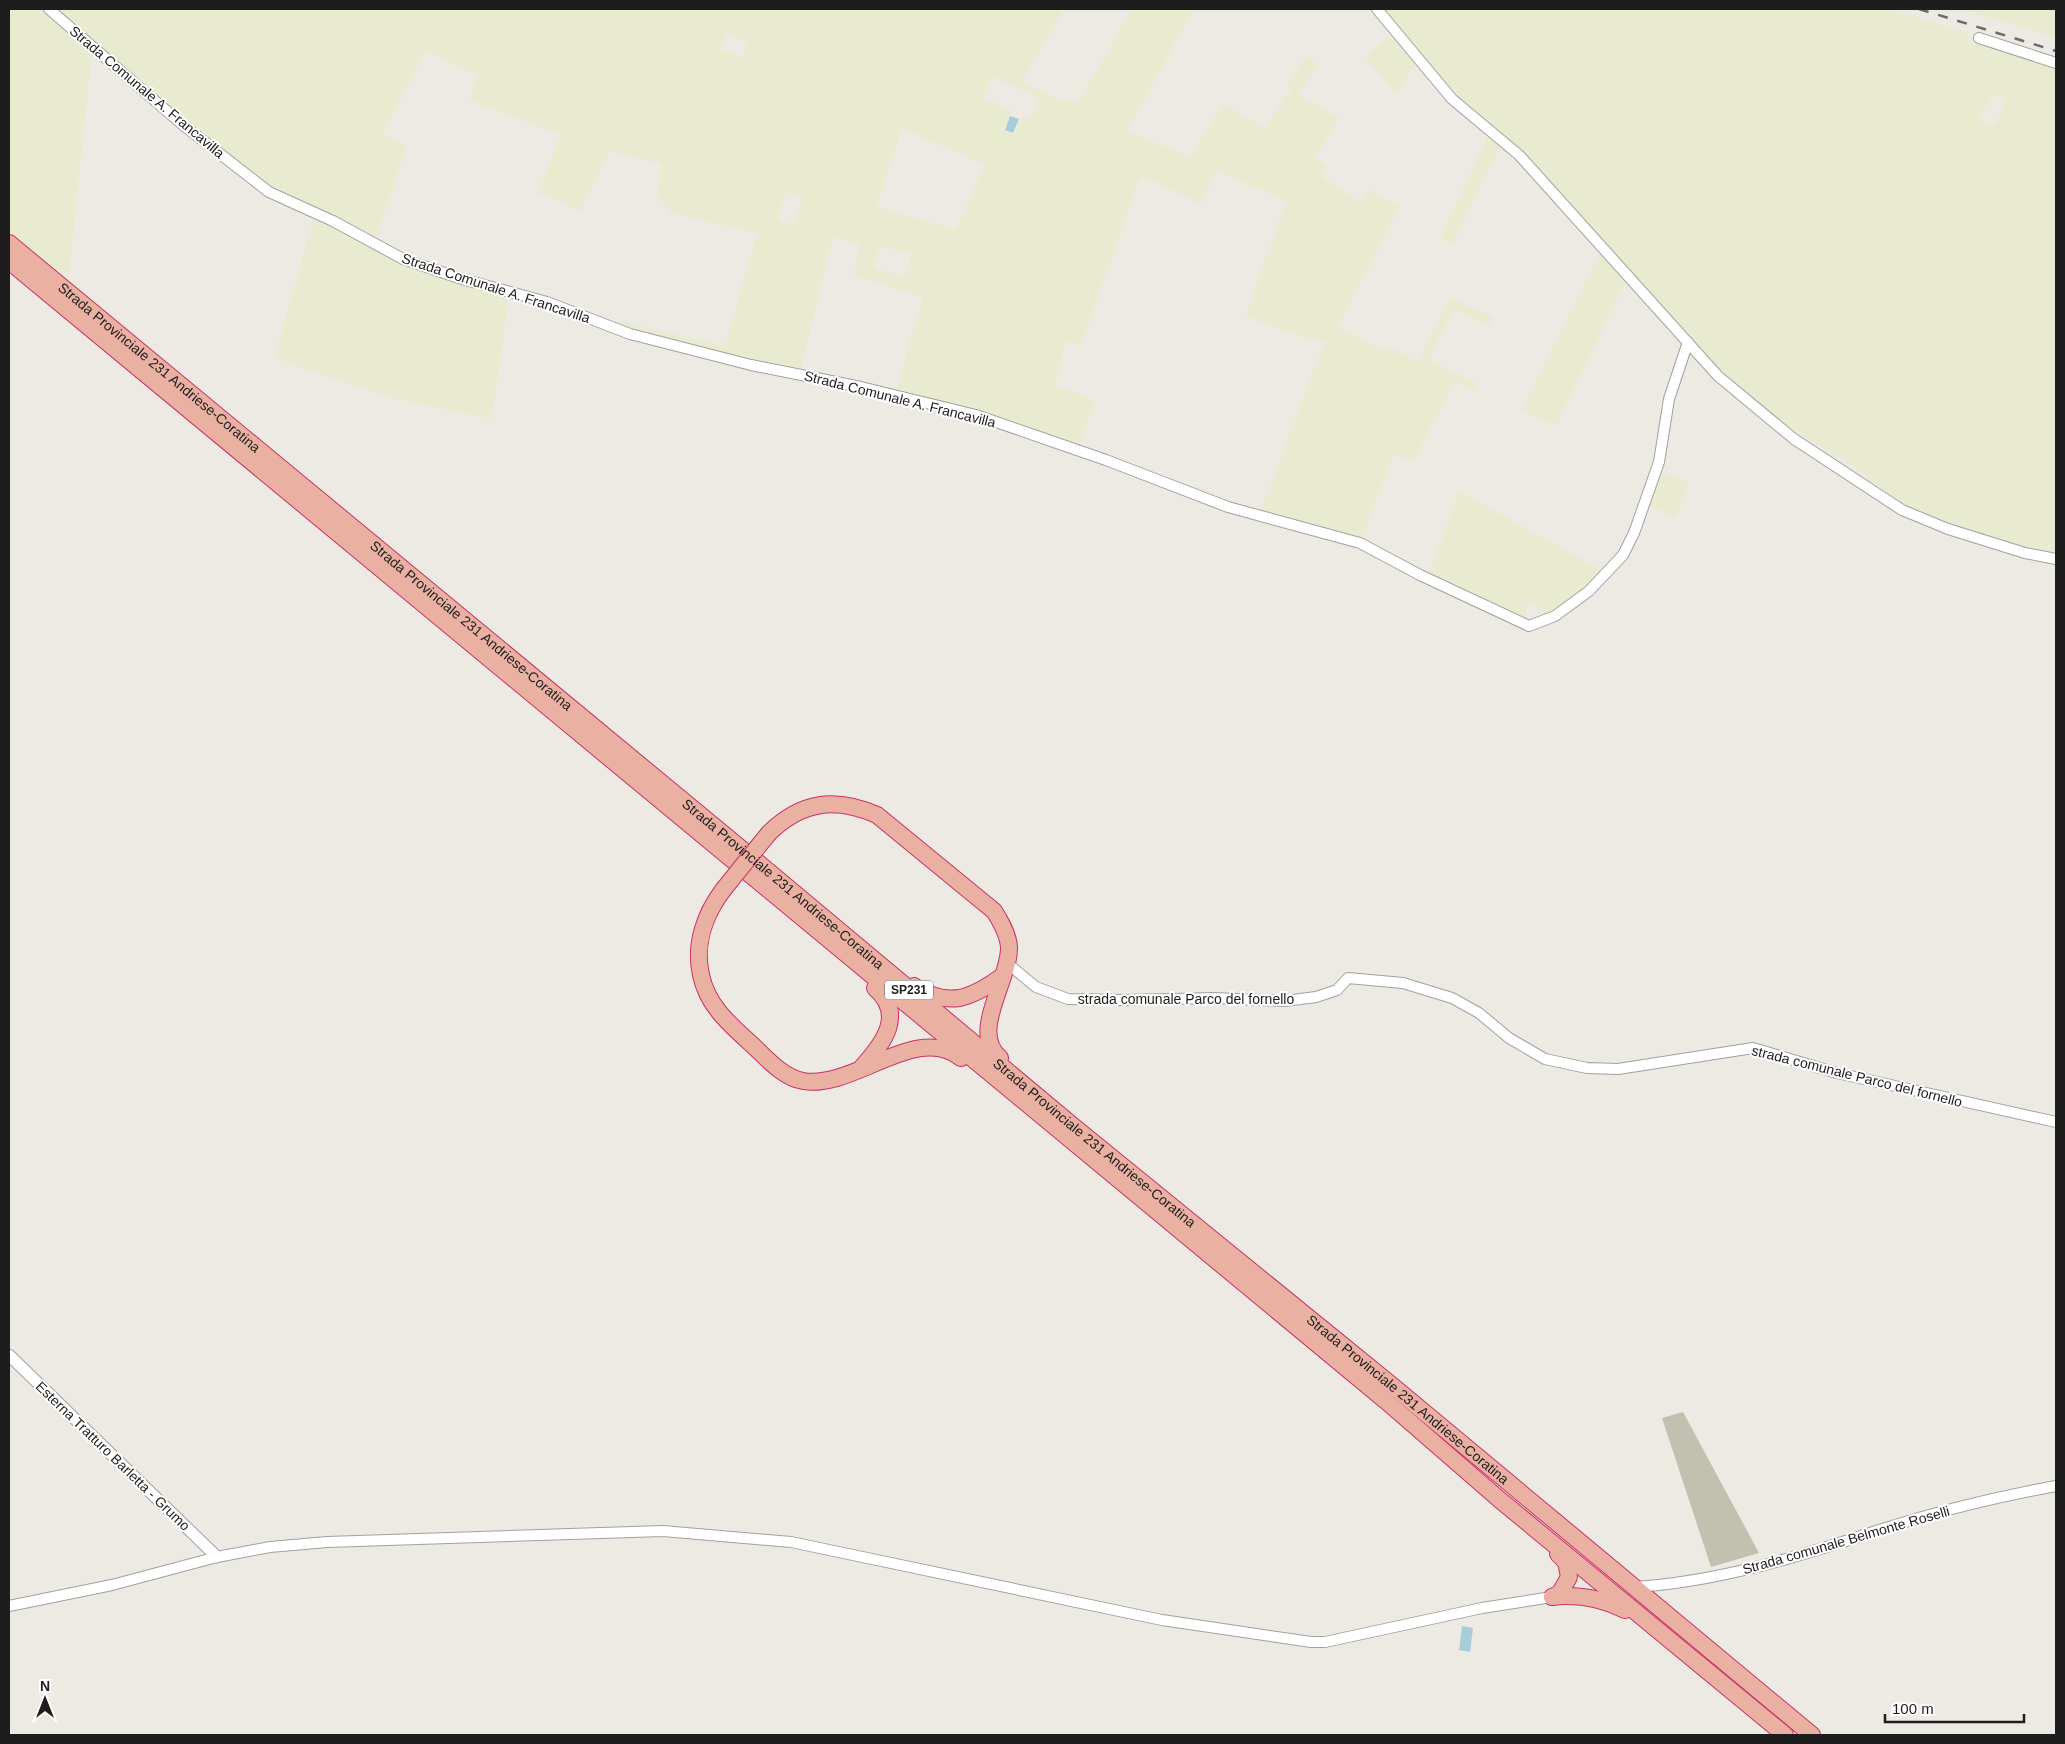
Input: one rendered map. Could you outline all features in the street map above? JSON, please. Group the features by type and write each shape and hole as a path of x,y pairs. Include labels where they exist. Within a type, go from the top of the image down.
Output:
{"highway":[{"name":"Strada Provinciale 231 Andriese-Coratina","path":"9,243 742,849 814,920"},
{"name":"Strada Provinciale 231 Andriese-Coratina","path":"9,261 814,920 1068,1131 1500,1500 1785,1735"},
{"path":"838,804 858,807 877,815 994,911 1004,927 1009,946 988,1027 988,1040 991,1049 1047,1096 1068,1131 1026,1113 957,1055 946,1049 934,1046 920,1048 826,1081 802,1081 783,1072 719,1014 707,995 700,974 698,951 703,927 712,906 769,833 781,822 797,812 816,805 838,804"},
{"path":"814,920 848,933 927,994 950,999 970,997 1004,970"},
{"path":"814,920 829,949 888,1001 891,1011 884,1039 877,1051 862,1067"},
{"name":"Strada Provinciale 231 Andriese-Coratina","path":"1068,1131 1388,1383 1812,1735"},
{"path":"1500,1500 1512,1514 1566,1562 1570,1578 1560,1593 1552,1597"},
{"path":"1552,1597 1577,1595 1598,1599 1623,1609 1669,1640"}],"street":[{"name":"Strada Comunale A. Francavilla","path":"49,9 182,126 269,192 333,221 403,259 462,279 547,302 630,334 751,365 861,387 976,415 1106,460 1228,507 1360,543 1420,575 1529,626 1555,616 1589,592 1622,555 1634,533 1659,462 1669,399 1688,342"},
{"path":"1378,9 1452,99 1519,155 1718,376 1794,439 1902,510 1956,532 2024,553 2056,559"},
{"path":"1979,38 2056,63"},
{"name":"strada comunale Parco del fornello","path":"1004,970 1036,987 1068,999 1214,998 1285,1001 1316,997 1337,990 1348,978 1403,983 1452,998 1479,1013 1509,1038 1545,1059 1587,1068 1618,1069 1753,1048 1837,1073 2056,1122"},
{"name":"Esterna Tratturo Barletta - Grumo","path":"9,1355 217,1557"},
{"name":"Strada comunale Belmonte Roselli","path":"1634,1587 1668,1585 1738,1571 1838,1545 1877,1531 2007,1495 2056,1486"},
{"path":"9,1606 112,1585 217,1557 270,1547 327,1542 442,1537 663,1531 791,1542 1162,1620 1311,1642 1325,1642 1482,1608 1552,1597"}],"shaded area":[{"path":"9,9 44,9 92,51 69,276 41,261 9,234"},
{"path":"52,9 1064,9 1022,82 1066,102 1080,100 1132,9 1193,9 1128,131 1191,157 1223,103 1266,129 1283,98 1289,94 1291,89 1286,85 1307,55 1319,67 1298,94 1339,118 1315,158 1326,167 1322,177 1360,202 1367,189 1400,206 1338,328 1387,352 1390,347 1418,362 1450,298 1493,317 1490,325 1453,309 1429,360 1477,383 1474,390 1455,381 1413,462 1394,454 1361,541 1260,512 1325,341 1302,337 1245,316 1286,201 1217,170 1201,204 1160,184 1140,177 1081,346 1067,340 1054,385 1096,401 1078,447 964,408 897,388 923,297 853,276 860,245 833,237 800,371 760,365 617,329 619,321 725,346 757,233 671,213 657,196 661,164 610,151 581,211 538,193 561,135 469,100 477,75 426,51 383,134 407,147 376,239 271,188 206,143","holes":["727,34 748,43 742,58 720,49","992,76 1040,99 1030,119 1022,116 1014,134 1003,129 1012,111 983,97","902,128 984,165 956,230 877,206","786,192 803,197 795,225 778,220","880,246 912,254 906,276 874,268"]},
{"path":"1383,9 1890,9 1971,34 1968,41 2056,68 2056,553 1959,530 1904,505 1854,466 1782,423 1704,355 1695,341 1533,166 1519,147 1467,105 1443,82","holes":["1994,94 2005,101 1997,121 1992,126 1979,118"]},
{"path":"1960,9 2056,9 2056,38"},
{"path":"1392,32 1417,61 1397,94 1364,57"},
{"path":"1489,133 1502,142 1453,244 1440,238"},
{"path":"314,217 420,267 509,295 492,419 391,398 274,358"},
{"path":"1602,250 1628,277 1556,426 1522,410"},
{"path":"1660,471 1690,482 1675,517 1647,504"},
{"path":"1459,491 1605,572 1561,610 1544,618 1543,608 1528,602 1525,619 1509,620 1428,576"},
{"path":"1683,1412 1759,1553 1711,1567 1662,1418"}],"water":[{"path":"1010,116 1019,119 1013,133 1005,130"},
{"path":"1462,1626 1473,1628 1470,1652 1459,1650"}],"railway":[{"path":"1919,9 2056,51"}]}
